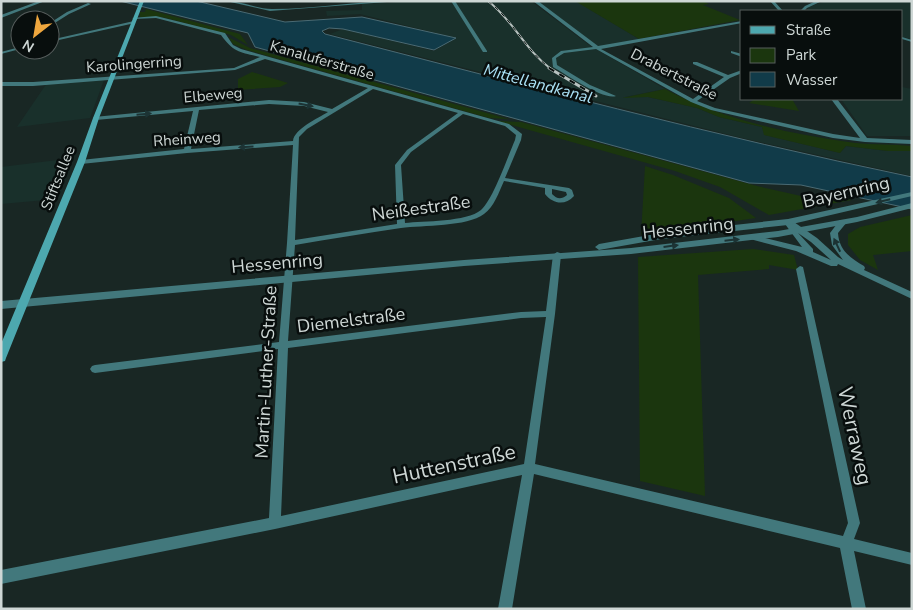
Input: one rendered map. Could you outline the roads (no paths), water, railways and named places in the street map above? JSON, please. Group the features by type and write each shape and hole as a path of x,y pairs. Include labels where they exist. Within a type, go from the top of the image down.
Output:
{"main road":[{"name":"Stiftsallee","path":"1,358 81,162 141,1"}],"street":[{"path":"1,17 43,1"},
{"path":"228,1 270,10 398,1"},
{"path":"453,1 485,51"},
{"name":"Drabertstraße","path":"535,1 597,48 693,101 754,120 812,133 865,140 912,141"},
{"path":"803,10 820,1"},
{"path":"60,18 90,4"},
{"name":"Kanaluferstraße","path":"134,20 156,17 223,34 234,48 507,125"},
{"path":"60,38 134,20"},
{"path":"613,96 569,76 555,66 553,61 557,55 563,52 597,48 740,22"},
{"path":"733,52 740,55"},
{"name":"Karolingerring","path":"1,84 33,84 235,69 265,57"},
{"path":"695,62 728,77"},
{"path":"693,101 728,77 740,72"},
{"path":"294,144 296,136 305,128 373,87"},
{"path":"835,100 865,140"},
{"name":"Elbeweg","path":"96,118 270,102 287,102 333,111"},
{"path":"187,151 196,109"},
{"path":"402,226 398,165 409,151 462,112"},
{"name":"Neißestraße","path":"291,243 453,220 481,214 486,210 518,140 519,134 507,125"},
{"name":"Rheinweg","path":"81,162 187,151 294,144"},
{"name":"Martin-Luther-Straße","path":"275,522 283,345 291,243 294,144"},
{"path":"501,179 549,187"},
{"name":"Bayernring","path":"788,222 912,194"},
{"name":"Bayernring","path":"796,230 843,222 912,205"},
{"path":"788,222 835,259 883,284"},
{"name":"Hessenring","path":"557,255 662,236 788,222"},
{"path":"843,222 834,233 835,245 847,259 874,274 883,284"},
{"path":"796,230 805,247 816,255"},
{"name":"Hessenring","path":"1,305 288,278 557,255 631,251 753,237 796,230"},
{"path":"753,237 816,255 912,296"},
{"path":"505,609 530,468 557,255"},
{"name":"Werraweg","path":"800,269 854,523 846,544 859,609"},
{"name":"Diemelstraße","path":"95,369 521,315 551,314"},
{"name":"Huttenstraße","path":"1,577 530,468 912,559"}],"water":[{"path":"120,1 196,1 285,22 362,17 456,38 434,50 343,29 329,28 322,31 325,34 617,109 912,177 912,209 801,185 749,183 255,47 248,33"}],"railway":[{"path":"488,1 505,17 534,53 551,69"},
{"path":"549,68 596,96"}],"water label":[{"name":"Mittellandkanal","path":"538,84"}]}
